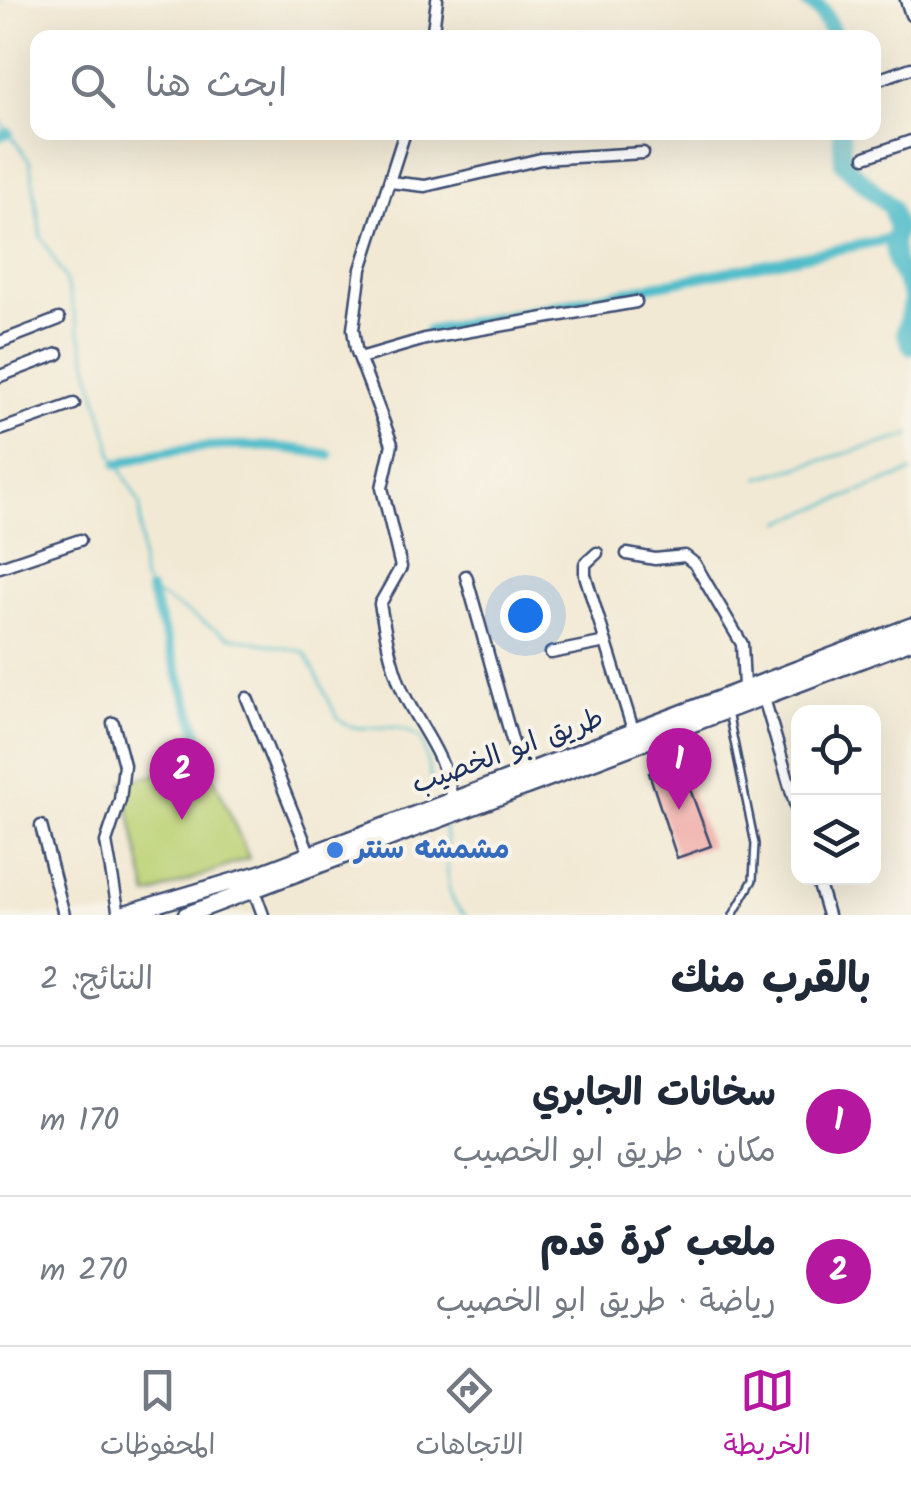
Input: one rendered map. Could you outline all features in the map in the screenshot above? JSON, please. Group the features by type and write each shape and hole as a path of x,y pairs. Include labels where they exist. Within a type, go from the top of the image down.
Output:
{"main road":[{"name":"طريق ابو الخصيب","path":"186,915 310,855 452,798 911,626"},
{"name":"طريق ابو الخصيب","path":"120,915 255,892 763,695 911,642"}],"street":[{"path":"433,30 437,0"},
{"path":"906,0 911,15"},
{"path":"881,78 911,68"},
{"path":"403,140 361,268 354,329 360,358 392,444 382,488 401,567 380,604 383,622 396,675 442,757 452,798"},
{"path":"865,157 911,141"},
{"path":"390,182 426,186 541,159 643,153"},
{"path":"360,358 425,339 636,302"},
{"path":"0,342 58,319"},
{"path":"0,376 58,354"},
{"path":"0,430 74,404"},
{"path":"0,567 80,540"},
{"path":"597,553 585,564 585,576 634,732"},
{"path":"627,554 656,560 685,556 695,564 742,644 744,687"},
{"path":"466,576 521,772"},
{"path":"551,653 606,642"},
{"path":"763,695 792,795"},
{"path":"247,698 310,855"},
{"path":"112,723 124,765 120,800 106,842 120,915"},
{"path":"41,826 64,915"},
{"path":"820,885 828,915"},
{"path":"255,892 263,915"}],"lane":[{"path":"728,710 756,844 752,880 733,915"}],"green space":[{"path":"208,763 249,858 148,896 123,782"}],"building":[{"path":"680,762 711,846 677,858 649,773"}],"waterway":[{"path":"808,0 822,12 831,30"},
{"path":"0,120 30,162 41,236 65,279 113,455 140,504 142,577 150,591 227,636 304,652 341,721 359,728 400,728 422,740 432,783"},
{"path":"0,136 9,133"},
{"path":"842,140 843,163 891,207 897,229 893,244 896,263 911,295"},
{"path":"428,331 894,238"},
{"path":"911,304 905,331 911,346"},
{"path":"759,478 911,435"},
{"path":"118,464 169,451 223,446 277,447 329,455"},
{"path":"781,522 911,472"},
{"path":"150,591 206,756"},
{"path":"443,824 448,884 456,906 465,915"}],"place":[{"name":"سخانات الجابري","path":"679,810"},
{"name":"ملعب كرة قدم","path":"182,820"},
{"name":"مشمشه سنتر","path":"335,850"}]}
